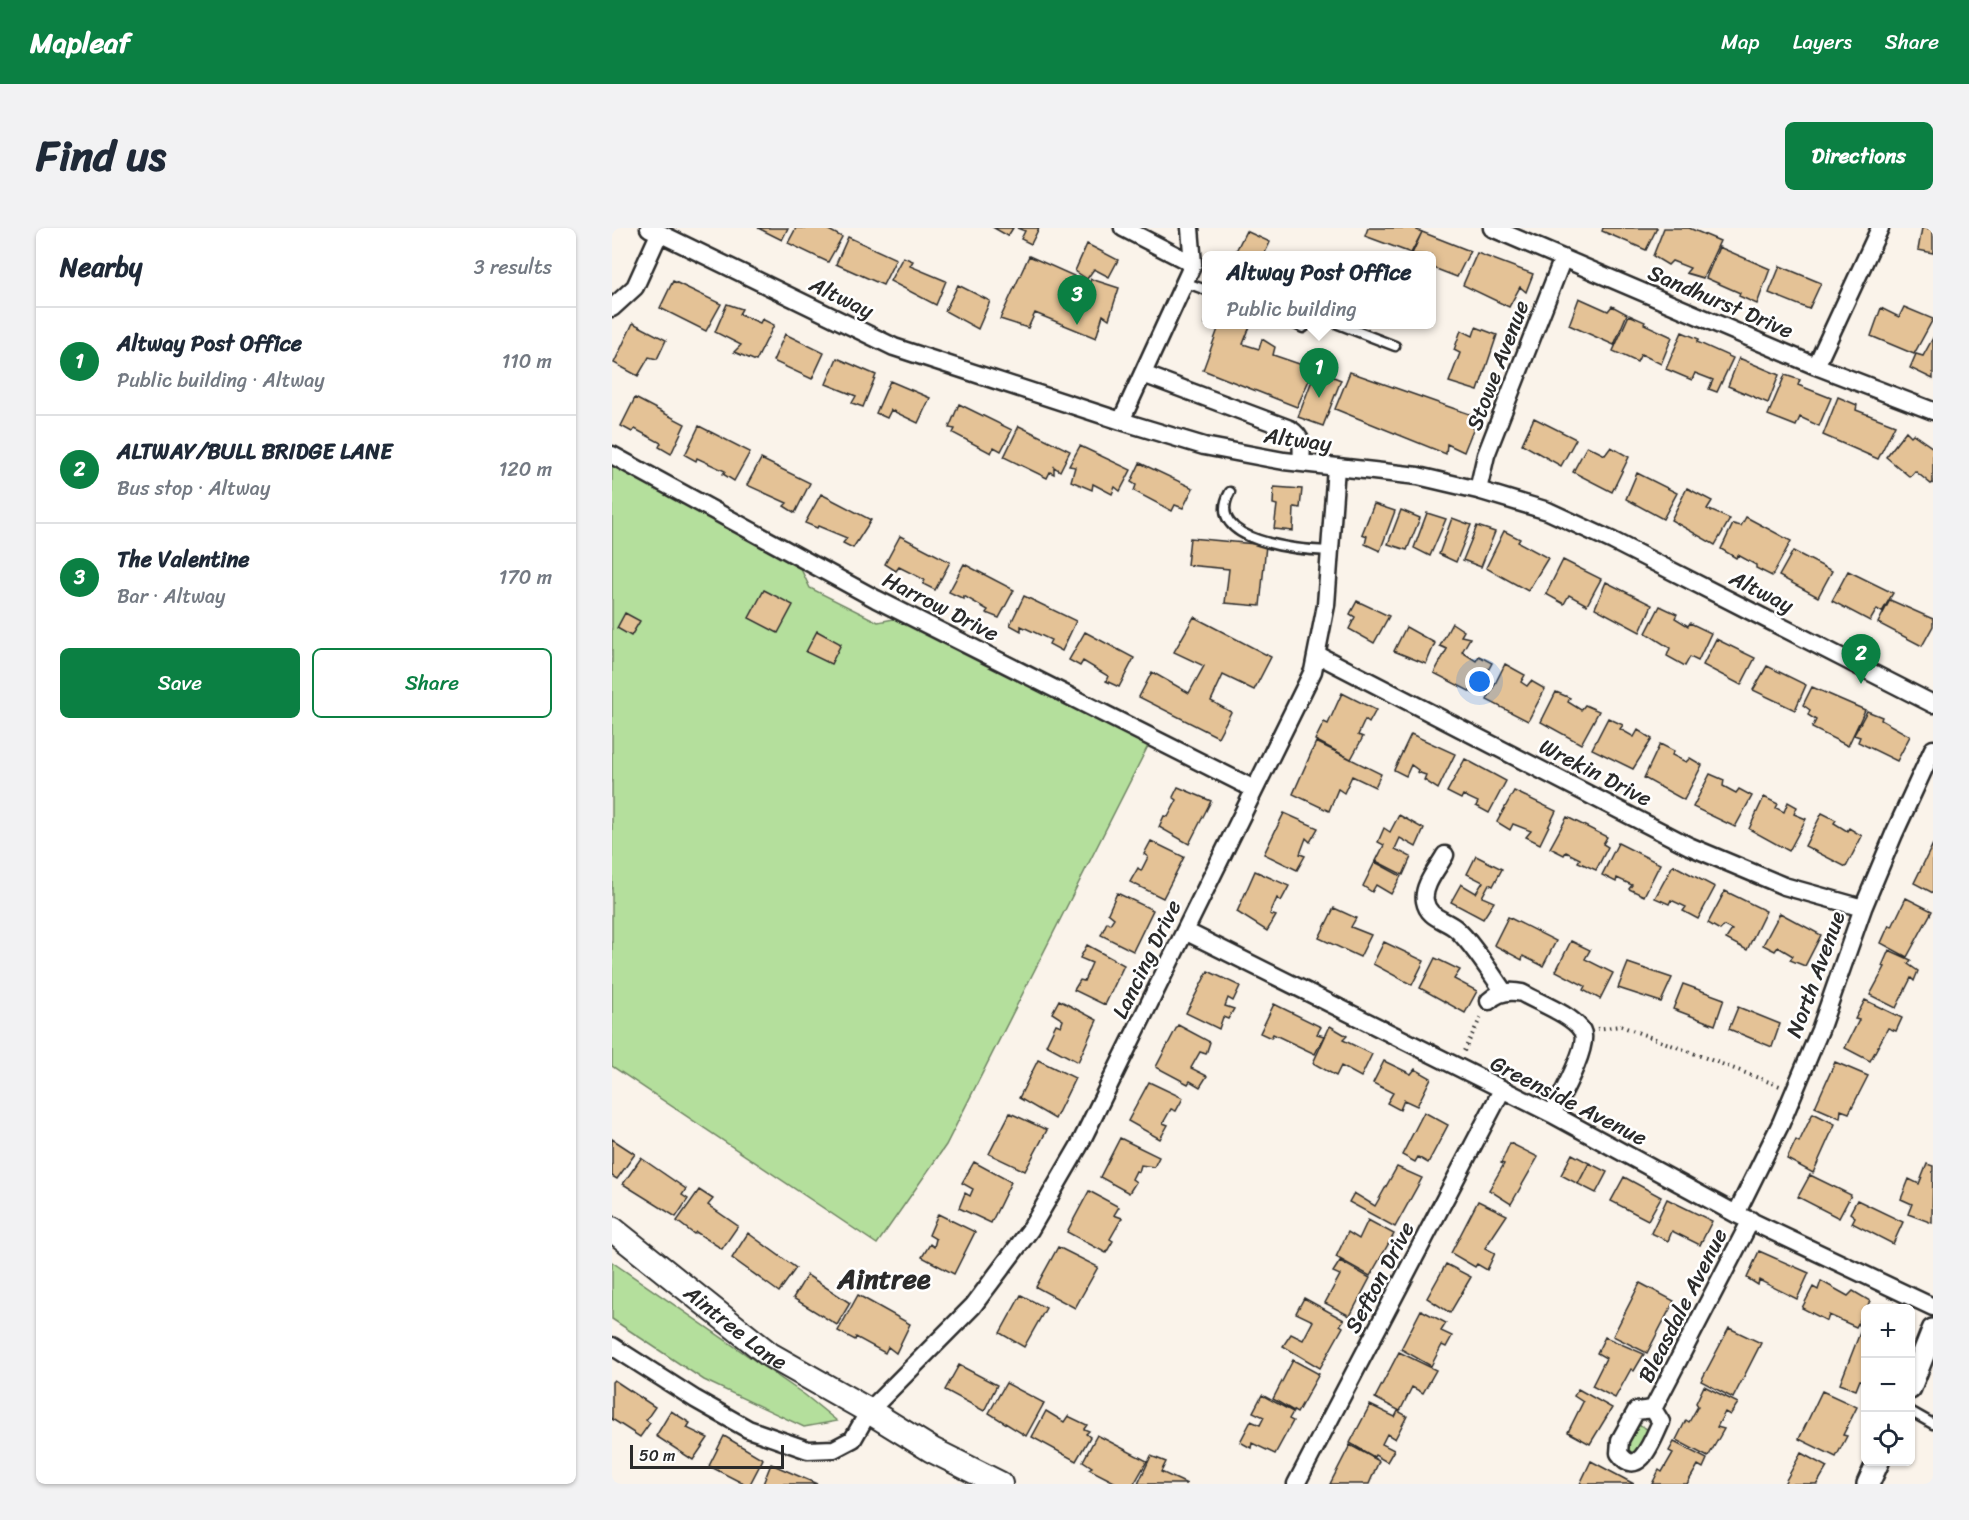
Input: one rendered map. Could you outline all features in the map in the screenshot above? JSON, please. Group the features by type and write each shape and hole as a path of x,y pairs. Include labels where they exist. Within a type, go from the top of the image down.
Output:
{"main road":[{"name":"Aintree Lane","path":"612,1228 770,1355 993,1483"}],"street":[{"path":"1123,228 1193,264"},
{"path":"1121,421 1193,264 1190,228"},
{"name":"Sandhurst Drive","path":"1492,228 1816,366 1933,411"},
{"path":"1816,366 1880,228"},
{"path":"612,308 635,287 654,231"},
{"name":"Altway","path":"654,231 894,347 1121,421 1204,446 1301,463 1418,476 1478,490 1548,511 1931,700"},
{"name":"Stowe Avenue","path":"1478,490 1486,455 1563,258"},
{"path":"1143,374 1290,429 1299,435 1302,443 1301,463"},
{"name":"Harrow Drive","path":"612,455 876,598 1254,789"},
{"name":"Lancing Drive","path":"869,1411 973,1306 1030,1230 1079,1146 1313,671 1318,655 1326,605 1336,467"},
{"name":"Wrekin Drive","path":"1318,655 1689,846 1784,886 1863,908"},
{"name":"North Avenue","path":"1744,1217 1820,1030 1863,908 1933,748"},
{"path":"1445,855 1425,890 1424,900 1428,911 1436,918 1456,928 1504,992"},
{"name":"Greenside Avenue","path":"1185,931 1552,1114 1744,1217 1933,1307"},
{"path":"1489,1001 1495,995 1504,992 1522,993 1569,1018 1582,1030 1584,1039 1581,1052 1552,1114"},
{"name":"Sefton Drive","path":"1296,1484 1502,1090"},
{"name":"Bleasdale Avenue","path":"1653,1409 1744,1217"},
{"path":"1915,1377 1933,1330"},
{"path":"612,1346 695,1399 748,1429 808,1450 834,1449 854,1439 869,1411"},
{"path":"1868,1484 1876,1466"}],"lane":[{"path":"1184,282 1202,289"},
{"path":"1351,329 1395,346"},
{"path":"1230,492 1224,502 1224,511 1234,527 1254,539 1296,550 1330,551"},
{"path":"1915,1414 1933,1424"}],"path":[{"path":"1455,1067 1489,1001"},
{"path":"1582,1030 1621,1026 1794,1091"}],"green space":[{"path":"612,462 799,565 810,588 878,622 904,617 1149,744 946,1145 877,1244 612,1066"},
{"path":"612,1262 805,1395 837,1421 804,1427 704,1380 612,1319"},
{"path":"1640,1425 1647,1429 1646,1436 1641,1447 1632,1453 1627,1450 1628,1443 1632,1432"}],"building":[{"path":"758,228 788,228 782,240"},
{"path":"796,228 825,228 842,237 828,262 788,243"},
{"path":"994,228 1013,228 1008,236"},
{"path":"1017,228 1039,228 1031,244 1021,239 1025,231"},
{"path":"1368,228 1418,228 1417,230 1422,232 1412,251 1406,251 1365,236"},
{"path":"1603,228 1657,228 1646,250 1602,231"},
{"path":"1664,228 1689,228 1720,241 1703,278 1686,273 1690,268 1672,261 1668,265 1653,256"},
{"path":"1922,228 1933,229 1933,253 1918,250"},
{"path":"1246,231 1270,242 1266,251 1236,251"},
{"path":"1422,232 1470,251 1457,277 1436,269 1436,251 1413,251"},
{"path":"848,237 896,259 883,285 836,264"},
{"path":"1087,244 1118,260 1109,277 1094,269 1087,279 1075,271"},
{"path":"1719,247 1770,269 1757,304 1739,296 1740,293 1706,278"},
{"path":"1477,253 1533,274 1526,292 1520,287 1509,307 1463,285"},
{"path":"1029,256 1074,276 1067,286 1086,294 1091,279 1119,288 1109,319 1103,315 1096,338 1035,313 1028,328 1000,319"},
{"path":"903,257 913,261 910,266 946,281 936,305 890,281"},
{"path":"1780,266 1821,283 1809,309 1769,293"},
{"path":"673,281 721,304 706,331 660,308"},
{"path":"958,285 990,301 978,329 945,311"},
{"path":"1579,298 1608,311 1612,306 1627,314 1614,345 1569,325"},
{"path":"727,304 742,309 739,314 760,323 762,319 774,325 756,361 734,352 741,345 715,332"},
{"path":"1904,307 1933,319 1914,354 1871,336 1881,308 1899,317"},
{"path":"1629,315 1672,337 1661,364 1641,354 1637,362 1613,351"},
{"path":"633,323 666,340 657,359 649,357 638,376 614,363"},
{"path":"1476,327 1497,335 1478,391 1449,382 1460,353 1454,350 1461,330 1473,336"},
{"path":"1218,329 1249,329 1243,344 1259,349 1262,339 1275,347 1273,355 1314,369 1297,407 1203,370"},
{"path":"1682,332 1699,339 1697,342 1733,358 1717,392 1709,389 1713,380 1695,373 1692,380 1666,369"},
{"path":"785,334 824,353 812,379 773,361"},
{"path":"1933,338 1933,379 1910,368 1916,354 1923,356"},
{"path":"837,358 876,375 863,407 852,403 856,396 826,384"},
{"path":"1739,358 1779,375 1768,403 1728,386"},
{"path":"1316,370 1341,380 1323,426 1298,417"},
{"path":"1350,372 1478,417 1464,452 1447,444 1446,454 1335,409"},
{"path":"1785,375 1800,380 1798,385 1831,398 1819,426 1800,417 1796,426 1768,415"},
{"path":"890,381 930,398 918,423 891,410 887,418 876,413"},
{"path":"1838,397 1857,405 1856,410 1895,425 1878,459 1823,435"},
{"path":"635,398 685,424 671,454 659,447 661,443 635,429 632,432 621,426"},
{"path":"959,404 1012,430 1001,451 994,447 991,453 953,433 955,429 949,428"},
{"path":"1534,418 1576,439 1561,466 1522,444"},
{"path":"699,426 750,452 734,481 723,474 725,471 685,455"},
{"path":"1019,426 1070,451 1060,471 1054,467 1054,474 1050,472 1047,478 1004,457"},
{"path":"1906,431 1933,448 1933,483 1931,484 1915,471 1910,477 1886,457"},
{"path":"1080,446 1131,470 1120,491 1115,487 1112,494 1093,484 1092,490 1071,481 1075,467 1069,466"},
{"path":"1587,446 1605,455 1611,447 1629,457 1612,492 1573,472"},
{"path":"761,459 810,483 795,513 784,506 787,503 747,485"},
{"path":"1140,463 1193,488 1183,508 1175,505 1172,511 1134,491 1136,485 1131,482"},
{"path":"1637,473 1677,493 1663,519 1626,499"},
{"path":"1274,487 1302,489 1300,508 1294,507 1293,531 1274,529 1277,505 1273,504"},
{"path":"1687,488 1712,501 1707,509 1730,519 1715,545 1671,520"},
{"path":"821,494 871,520 853,548 843,543 847,538 805,523"},
{"path":"1374,504 1395,511 1380,551 1365,544 1367,536 1362,534"},
{"path":"1401,510 1420,518 1407,550 1388,544"},
{"path":"1427,513 1446,519 1430,556 1414,548"},
{"path":"1746,517 1791,541 1772,576 1738,555 1736,558 1721,549 1733,524 1741,526"},
{"path":"1452,518 1471,525 1456,562 1439,554"},
{"path":"1477,526 1495,532 1481,567 1463,560"},
{"path":"1504,531 1520,539 1518,542 1548,558 1528,591 1486,568"},
{"path":"900,536 950,562 935,590 923,584 925,580 899,567 896,571 885,564"},
{"path":"1190,538 1266,545 1260,606 1225,603 1229,569 1187,565"},
{"path":"1793,551 1832,571 1818,597 1779,576"},
{"path":"1563,560 1601,579 1587,605 1569,595 1564,604 1546,594"},
{"path":"964,564 1014,590 999,618 986,613 988,610 964,596 964,599 949,592"},
{"path":"1848,571 1893,593 1882,612 1877,609 1870,621 1832,601"},
{"path":"1606,582 1652,605 1640,632 1595,608"},
{"path":"764,590 793,605 778,633 749,618"},
{"path":"1024,596 1076,621 1062,651 1049,644 1051,640 1021,626 1021,631 1010,625"},
{"path":"1890,600 1933,619 1933,626 1922,646 1878,623"},
{"path":"1357,601 1389,616 1374,643 1349,629 1355,617 1350,614"},
{"path":"1660,606 1677,614 1675,618 1688,626 1690,623 1711,633 1698,661 1690,657 1685,666 1667,656 1670,648 1646,633"},
{"path":"625,613 640,621 631,636 617,628"},
{"path":"1194,617 1271,657 1254,690 1223,675 1211,701 1231,712 1218,737 1139,697 1152,672 1189,693 1204,666 1174,652"},
{"path":"1452,623 1464,631 1461,636 1470,638 1462,652 1476,661 1479,656 1492,663 1475,694 1434,673 1447,649 1440,646"},
{"path":"1406,627 1435,643 1426,664 1394,651"},
{"path":"817,631 841,644 831,664 806,652"},
{"path":"1085,632 1134,658 1119,687 1106,681 1108,676 1083,661 1080,666 1069,660"},
{"path":"1716,639 1755,658 1741,685 1703,665"},
{"path":"1505,664 1525,675 1521,682 1527,686 1531,681 1545,689 1528,721 1487,700"},
{"path":"1767,666 1806,685 1795,710 1753,690"},
{"path":"1812,687 1865,710 1848,746 1812,728 1816,720 1808,715 1810,710 1803,705"},
{"path":"1556,692 1570,698 1568,702 1581,710 1585,705 1599,711 1581,744 1541,722"},
{"path":"1342,693 1376,710 1369,723 1365,720 1358,735 1363,737 1351,759 1315,740 1324,722 1328,724"},
{"path":"1867,711 1882,717 1881,720 1910,736 1897,761 1858,742 1860,737 1854,735"},
{"path":"1608,718 1623,725 1620,729 1634,737 1638,730 1652,739 1633,769 1592,749"},
{"path":"1411,734 1455,754 1438,789 1424,780 1426,775 1417,772 1418,770 1411,765 1406,776 1394,770"},
{"path":"1316,742 1381,774 1375,787 1352,776 1344,793 1338,789 1329,811 1293,794"},
{"path":"1660,744 1674,751 1672,755 1686,762 1690,758 1702,765 1684,800 1644,778"},
{"path":"1465,759 1506,781 1489,813 1476,806 1478,802 1463,795 1461,799 1447,792"},
{"path":"1710,774 1724,780 1723,786 1736,793 1739,789 1752,796 1735,827 1693,807"},
{"path":"1178,787 1211,801 1189,844 1159,827 1164,816 1168,817 1177,800 1173,797"},
{"path":"1514,791 1556,811 1540,844 1526,837 1531,831 1513,824 1510,830 1497,822"},
{"path":"1764,797 1778,804 1776,808 1784,812 1788,802 1797,807 1794,814 1806,819 1789,851 1749,829"},
{"path":"1284,813 1318,828 1310,842 1306,838 1300,854 1305,856 1297,870 1264,854"},
{"path":"1822,813 1836,820 1834,823 1847,831 1849,828 1862,836 1846,867 1805,846"},
{"path":"1399,815 1424,829 1416,847 1400,838 1395,849 1411,857 1403,875 1376,861 1384,845 1378,842 1384,828 1390,832"},
{"path":"1567,817 1607,837 1603,844 1608,847 1596,870 1578,862 1580,859 1566,852 1564,855 1550,848"},
{"path":"1151,841 1184,857 1163,898 1130,882 1138,868 1141,871 1148,857 1144,854"},
{"path":"1618,843 1660,864 1644,896 1629,889 1632,885 1617,878 1616,882 1602,875"},
{"path":"1933,844 1933,893 1914,883"},
{"path":"1476,856 1502,869 1493,886 1489,884 1482,897 1494,902 1483,919 1451,902 1461,884 1476,893 1483,882 1467,874"},
{"path":"1375,862 1401,876 1391,894 1376,885 1372,892 1363,886"},
{"path":"1673,865 1715,887 1698,919 1683,911 1686,907 1671,900 1669,904 1655,898"},
{"path":"1255,871 1289,886 1281,901 1277,898 1270,914 1276,916 1267,931 1237,912"},
{"path":"1725,891 1766,911 1747,950 1726,939 1732,930 1724,926 1720,930 1708,923"},
{"path":"1117,893 1153,910 1133,951 1101,935 1107,922 1110,924 1114,918 1108,913"},
{"path":"1906,898 1932,911 1907,957 1881,943 1889,925 1892,927"},
{"path":"1334,908 1356,918 1351,927 1371,935 1360,957 1319,938"},
{"path":"1780,913 1821,935 1805,966 1790,960 1793,956 1778,947 1775,951 1763,945"},
{"path":"1508,917 1556,941 1543,966 1523,956 1522,960 1494,945"},
{"path":"1571,941 1590,950 1585,959 1613,973 1600,999 1583,990 1585,986 1556,971"},
{"path":"1384,942 1424,961 1412,985 1373,964"},
{"path":"1087,945 1124,965 1105,1005 1074,990 1080,980 1084,981 1092,963 1080,958"},
{"path":"1889,950 1911,960 1908,964 1918,971 1914,981 1911,978 1896,1008 1870,995 1885,967 1882,966"},
{"path":"1435,958 1460,970 1454,979 1477,991 1465,1013 1420,988"},
{"path":"1628,963 1672,978 1661,1002 1618,988"},
{"path":"1208,971 1240,986 1233,1001 1228,998 1225,1006 1234,1009 1228,1019 1223,1017 1219,1029 1186,1013"},
{"path":"1683,984 1724,999 1715,1025 1673,1009"},
{"path":"1059,1000 1097,1020 1078,1062 1046,1045 1056,1024 1061,1026 1063,1020 1052,1013"},
{"path":"1865,1000 1902,1018 1896,1031 1888,1028 1870,1061 1845,1048 1859,1020 1855,1019"},
{"path":"1274,1004 1321,1027 1317,1034 1324,1036 1315,1054 1273,1034 1271,1038 1260,1033"},
{"path":"1738,1007 1780,1024 1772,1047 1729,1029"},
{"path":"1178,1025 1210,1042 1206,1054 1200,1052 1191,1068 1207,1076 1200,1087 1190,1081 1188,1084 1156,1067"},
{"path":"1330,1026 1347,1036 1343,1040 1372,1054 1361,1077 1341,1066 1336,1076 1313,1063"},
{"path":"1038,1060 1075,1078 1055,1119 1019,1098"},
{"path":"1384,1061 1411,1074 1415,1069 1431,1078 1417,1106 1404,1100 1400,1110 1387,1103 1393,1093 1373,1083"},
{"path":"1835,1062 1868,1076 1849,1113 1841,1110 1840,1118 1815,1107"},
{"path":"1149,1082 1183,1098 1176,1111 1171,1109 1163,1123 1168,1125 1160,1139 1128,1121"},
{"path":"1424,1112 1448,1125 1428,1163 1418,1157 1415,1162 1402,1155"},
{"path":"1010,1113 1047,1130 1025,1171 989,1154"},
{"path":"1813,1113 1835,1124 1813,1173 1787,1159 1796,1140 1799,1142"},
{"path":"1120,1138 1159,1157 1154,1167 1141,1165 1139,1172 1136,1171 1132,1179 1136,1182 1129,1193 1100,1177"},
{"path":"612,1139 635,1154 617,1179 612,1176"},
{"path":"1510,1143 1538,1157 1511,1204 1489,1190 1504,1164 1501,1163"},
{"path":"1572,1154 1589,1163 1578,1184 1561,1175"},
{"path":"641,1158 686,1189 682,1195 688,1199 676,1217 623,1184"},
{"path":"974,1162 1011,1182 991,1223 959,1208 965,1193 970,1196 973,1189 962,1183"},
{"path":"1589,1163 1607,1172 1596,1193 1578,1184"},
{"path":"1927,1164 1933,1166 1932,1223 1908,1214 1912,1204 1901,1199 1909,1179 1919,1184"},
{"path":"1397,1167 1422,1178 1395,1227 1349,1202 1354,1193 1375,1206"},
{"path":"1810,1175 1851,1195 1839,1218 1798,1197"},
{"path":"1624,1177 1661,1197 1648,1220 1611,1201"},
{"path":"699,1190 713,1199 708,1205 738,1226 722,1249 696,1232 694,1234 677,1221"},
{"path":"1089,1191 1119,1207 1114,1215 1122,1218 1110,1239 1113,1241 1106,1253 1067,1232"},
{"path":"1667,1199 1712,1221 1700,1245 1672,1231 1668,1241 1651,1233"},
{"path":"1857,1200 1903,1222 1893,1244 1852,1223 1855,1217 1850,1213"},
{"path":"1478,1201 1507,1215 1485,1248 1495,1253 1487,1270 1477,1264 1475,1267 1451,1253"},
{"path":"938,1214 975,1232 954,1274 922,1257 930,1244 934,1247 936,1239 929,1235"},
{"path":"1368,1220 1394,1234 1370,1276 1336,1257 1348,1232 1359,1239"},
{"path":"748,1233 796,1268 779,1292 732,1258"},
{"path":"1058,1247 1098,1267 1075,1308 1036,1287"},
{"path":"1759,1251 1809,1273 1797,1299 1759,1280 1758,1285 1747,1278"},
{"path":"1340,1261 1370,1278 1350,1316 1325,1303 1340,1275 1333,1272"},
{"path":"1446,1264 1471,1277 1450,1313 1427,1298"},
{"path":"807,1275 850,1303 837,1325 793,1298"},
{"path":"1821,1281 1848,1296 1853,1291 1870,1301 1868,1304 1861,1304 1861,1318 1856,1327 1829,1315 1827,1321 1802,1308 1813,1287 1818,1290"},
{"path":"1640,1283 1674,1301 1647,1353 1613,1336"},
{"path":"858,1295 910,1324 896,1353 888,1347 885,1353 856,1337 855,1340 838,1331"},
{"path":"1021,1295 1046,1308 1024,1347 1000,1333"},
{"path":"1304,1298 1344,1320 1340,1325 1343,1327 1320,1368 1283,1346 1291,1334 1303,1340 1313,1321 1296,1313"},
{"path":"1421,1310 1446,1323 1441,1331 1452,1336 1446,1347 1442,1345 1431,1366 1401,1349"},
{"path":"1729,1328 1761,1343 1733,1398 1701,1381"},
{"path":"1861,1330 1861,1380 1856,1390 1840,1384"},
{"path":"1605,1337 1644,1354 1634,1371 1631,1369 1615,1398 1592,1386 1606,1358 1597,1353"},
{"path":"1399,1352 1436,1370 1423,1393 1412,1387 1400,1411 1375,1398"},
{"path":"1293,1360 1319,1374 1297,1413 1273,1399"},
{"path":"959,1365 997,1385 984,1411 945,1390"},
{"path":"614,1380 655,1407 646,1420 650,1423 640,1437 612,1419 612,1382"},
{"path":"1006,1383 1044,1403 1026,1436 989,1413"},
{"path":"1704,1386 1738,1403 1730,1415 1725,1412 1717,1427 1724,1429 1708,1457 1676,1440 1686,1420 1689,1422 1698,1406 1696,1403"},
{"path":"1578,1389 1612,1408 1590,1444 1568,1432 1583,1402 1574,1396"},
{"path":"1822,1391 1857,1407 1843,1435 1847,1436 1836,1457 1799,1439"},
{"path":"1262,1395 1293,1412 1289,1419 1293,1421 1275,1454 1252,1443 1251,1448 1240,1442 1251,1421 1260,1425 1264,1417 1253,1412"},
{"path":"1370,1405 1395,1417 1398,1411 1407,1416 1395,1439 1387,1434 1382,1444 1394,1450 1387,1462 1350,1443"},
{"path":"671,1411 690,1423 687,1428 708,1438 693,1460 656,1436"},
{"path":"1046,1411 1064,1422 1068,1416 1087,1425 1084,1429 1089,1431 1086,1434 1090,1437 1076,1461 1032,1437"},
{"path":"1097,1435 1147,1461 1134,1484 1118,1484 1089,1469 1092,1467 1083,1461"},
{"path":"724,1436 763,1459 750,1484 744,1484 709,1466"},
{"path":"1674,1442 1707,1459 1703,1468 1698,1465 1687,1484 1652,1484 1659,1470 1662,1472 1673,1453 1669,1451"},
{"path":"1350,1445 1379,1461 1369,1484 1330,1484"},
{"path":"1801,1453 1827,1467 1817,1484 1784,1484"},
{"path":"1151,1456 1166,1462 1161,1472 1187,1484 1138,1484"},
{"path":"1591,1461 1634,1484 1580,1484"},
{"path":"771,1464 817,1484 763,1484"}],"place":[{"name":"The Valentine","path":"1077,325"},
{"name":"Altway Post Office","path":"1319,398"},
{"name":"ALTWAY/BULL BRIDGE LANE","path":"1861,684"}],"district":[{"name":"Aintree","path":"884,1278"}]}
